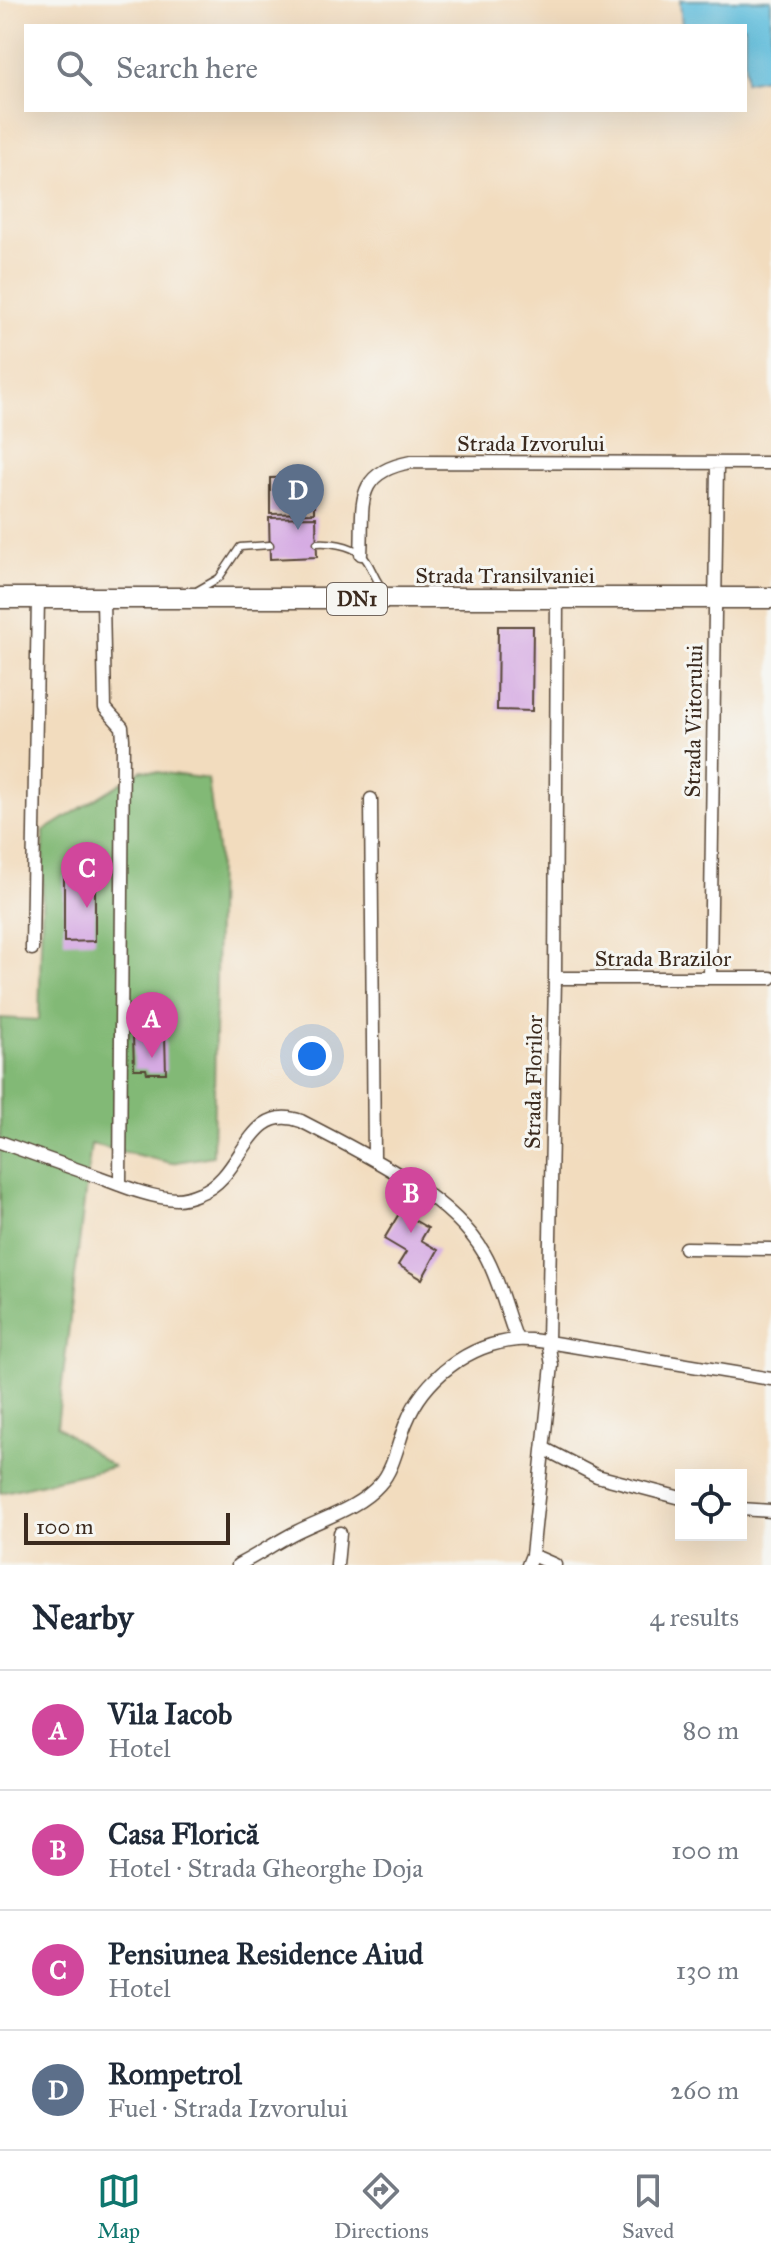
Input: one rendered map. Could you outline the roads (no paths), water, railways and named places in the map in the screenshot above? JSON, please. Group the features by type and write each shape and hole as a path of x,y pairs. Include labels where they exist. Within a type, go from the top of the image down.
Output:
{"main road":[{"name":"Strada Transilvaniei","path":"0,598 771,598"}],"street":[{"name":"Strada Izvorului","path":"361,554 364,490 376,473 390,466 411,462 771,463"},
{"name":"Strada Viitorului","path":"710,978 717,464"},
{"path":"32,949 38,598"},
{"name":"Strada Florilor","path":"530,1560 545,1449 552,1365 548,1342 555,978 557,598"},
{"path":"103,599 105,708 122,727 123,739 120,1185"},
{"path":"371,799 374,1159"},
{"name":"Strada Brazilor","path":"555,978 771,978"},
{"path":"0,1142 120,1185 175,1199 211,1190 228,1172 261,1125 279,1117 301,1121 374,1159 442,1207 475,1238 487,1257 517,1340"},
{"path":"685,1248 771,1249"},
{"path":"238,1565 372,1493 383,1482 390,1468 407,1419 418,1398 434,1380 477,1349 517,1340 548,1342 771,1379"},
{"path":"545,1449 597,1476 675,1496"},
{"path":"747,1509 771,1511"},
{"path":"337,1565 340,1533"},
{"path":"530,1560 555,1565"}],"lane":[{"path":"317,543 331,542 361,554 379,586 395,599"},
{"path":"183,599 219,578 240,547 270,545"}],"water":[{"path":"680,0 771,0 771,77 747,82 747,24 682,24"}],"place":[{"name":"Rompetrol","path":"298,530"},
{"name":"Pensiunea Residence Aiud","path":"87,908"},
{"name":"Vila Iacob","path":"152,1058"},
{"name":"Casa Florică","path":"411,1233"}]}
